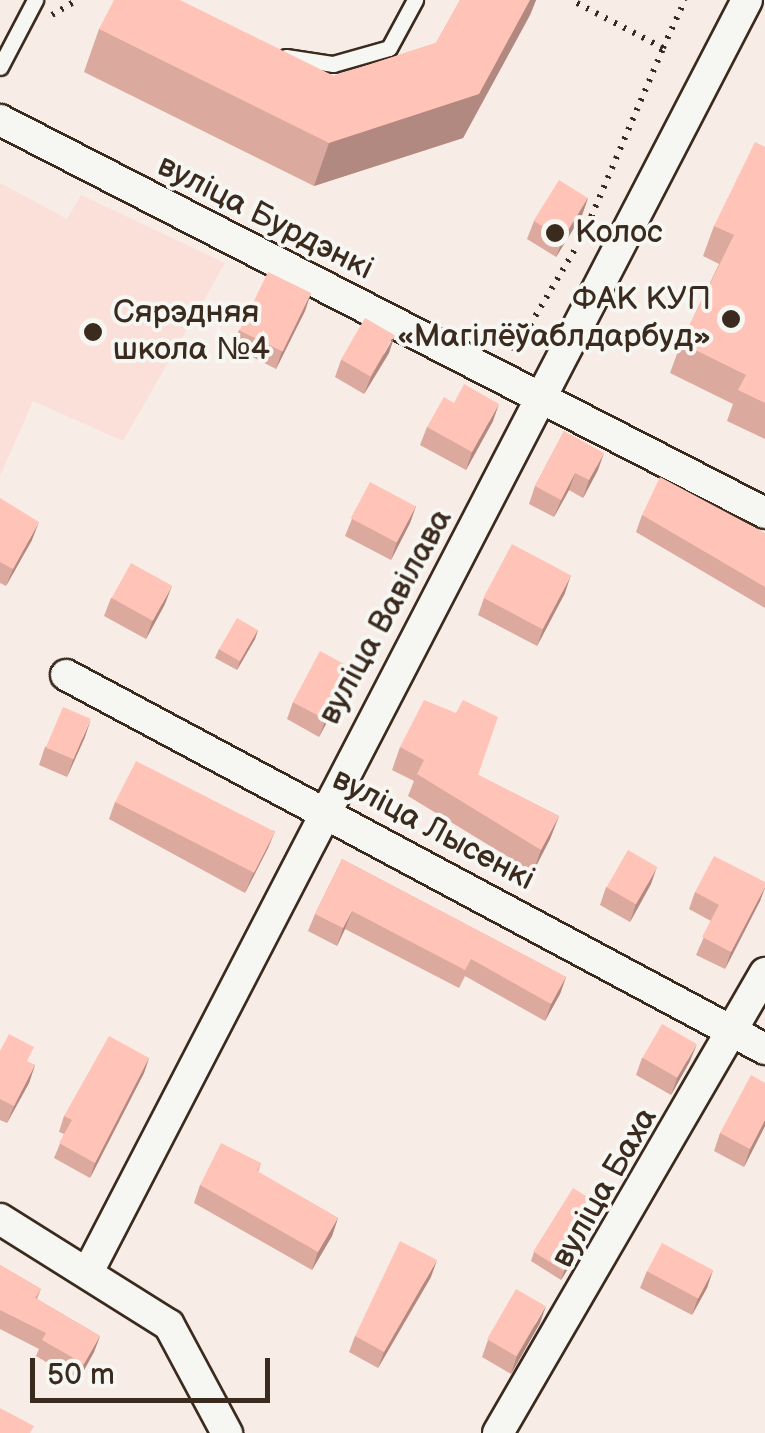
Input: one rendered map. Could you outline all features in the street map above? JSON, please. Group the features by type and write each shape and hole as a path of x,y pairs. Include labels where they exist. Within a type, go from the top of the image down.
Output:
{"street":[{"name":"вуліца Вавілава","path":"88,1270 320,810 544,402 747,0"},
{"name":"вуліца Бурдэнкі","path":"0,120 765,513"},
{"name":"вуліца Лысенкі","path":"66,675 765,1049"},
{"name":"вуліца Баха","path":"498,1433 765,973"},
{"path":"0,1218 88,1270 169,1325 215,1428"}],"lane":[{"path":"0,67 35,0"},
{"path":"274,51 334,64 389,48 415,0"}],"path":[{"path":"571,0 663,48"},
{"path":"498,378 583,236 686,0"}],"shaded area":[{"name":"Сярэдняя школа №4","path":"0,183 67,219 81,195 225,263 123,441 33,401 0,476"}],"building":[{"path":"114,0 180,0 334,76 436,43 460,0 530,0 479,94 329,143 99,29"},
{"name":"ФАК КУП «Магілёўаблдарбуд»","path":"755,142 765,147 765,403 738,390 746,375 681,343 734,235 714,226"},
{"path":"559,180 588,198 562,239 534,221"},
{"path":"268,272 311,293 283,351 240,330"},
{"path":"365,318 394,335 370,377 341,360"},
{"path":"464,384 499,404 472,452 427,427 444,397 454,403"},
{"path":"564,431 604,453 589,480 575,473 561,500 535,486"},
{"path":"660,477 765,533 765,587 642,515"},
{"path":"370,482 416,506 397,543 351,518"},
{"path":"0,498 39,522 13,569 0,562"},
{"path":"512,544 571,575 543,629 483,598"},
{"path":"131,563 172,586 153,621 112,598"},
{"path":"237,618 258,630 240,661 219,649"},
{"path":"320,651 352,668 325,719 293,702"},
{"path":"424,700 456,713 463,700 498,717 478,775 559,816 541,850 417,774 424,760 400,747"},
{"path":"63,707 91,719 73,759 46,748"},
{"path":"136,761 275,832 254,873 115,802"},
{"path":"628,850 657,867 636,904 606,887"},
{"path":"714,856 765,882 731,952 702,937 719,905 695,892"},
{"path":"342,859 566,977 551,1004 471,959 465,970 352,911 343,928 315,914"},
{"path":"662,1024 697,1044 677,1078 642,1058"},
{"path":"9,1034 34,1047 27,1061 35,1065 14,1106 0,1099 0,1051"},
{"path":"109,1036 149,1058 95,1163 59,1143 72,1120 64,1116"},
{"path":"751,1075 765,1083 765,1120 750,1149 720,1133"},
{"path":"221,1143 261,1163 257,1171 338,1218 318,1252 200,1185"},
{"path":"573,1188 604,1207 564,1271 533,1252"},
{"path":"400,1241 437,1260 384,1352 355,1336"},
{"path":"662,1243 713,1270 698,1298 647,1271"},
{"path":"0,1265 41,1289 35,1298 100,1336 84,1364 42,1340 46,1333 0,1310"},
{"path":"516,1289 545,1306 516,1356 487,1339"},
{"path":"0,1408 34,1426 30,1433 0,1433"}],"place":[{"name":"Колос","path":"555,233"},
{"name":"ФАК КУП «Магілёўаблдарбуд»","path":"731,319"},
{"name":"Сярэдняя школа №4","path":"93,332"}]}
